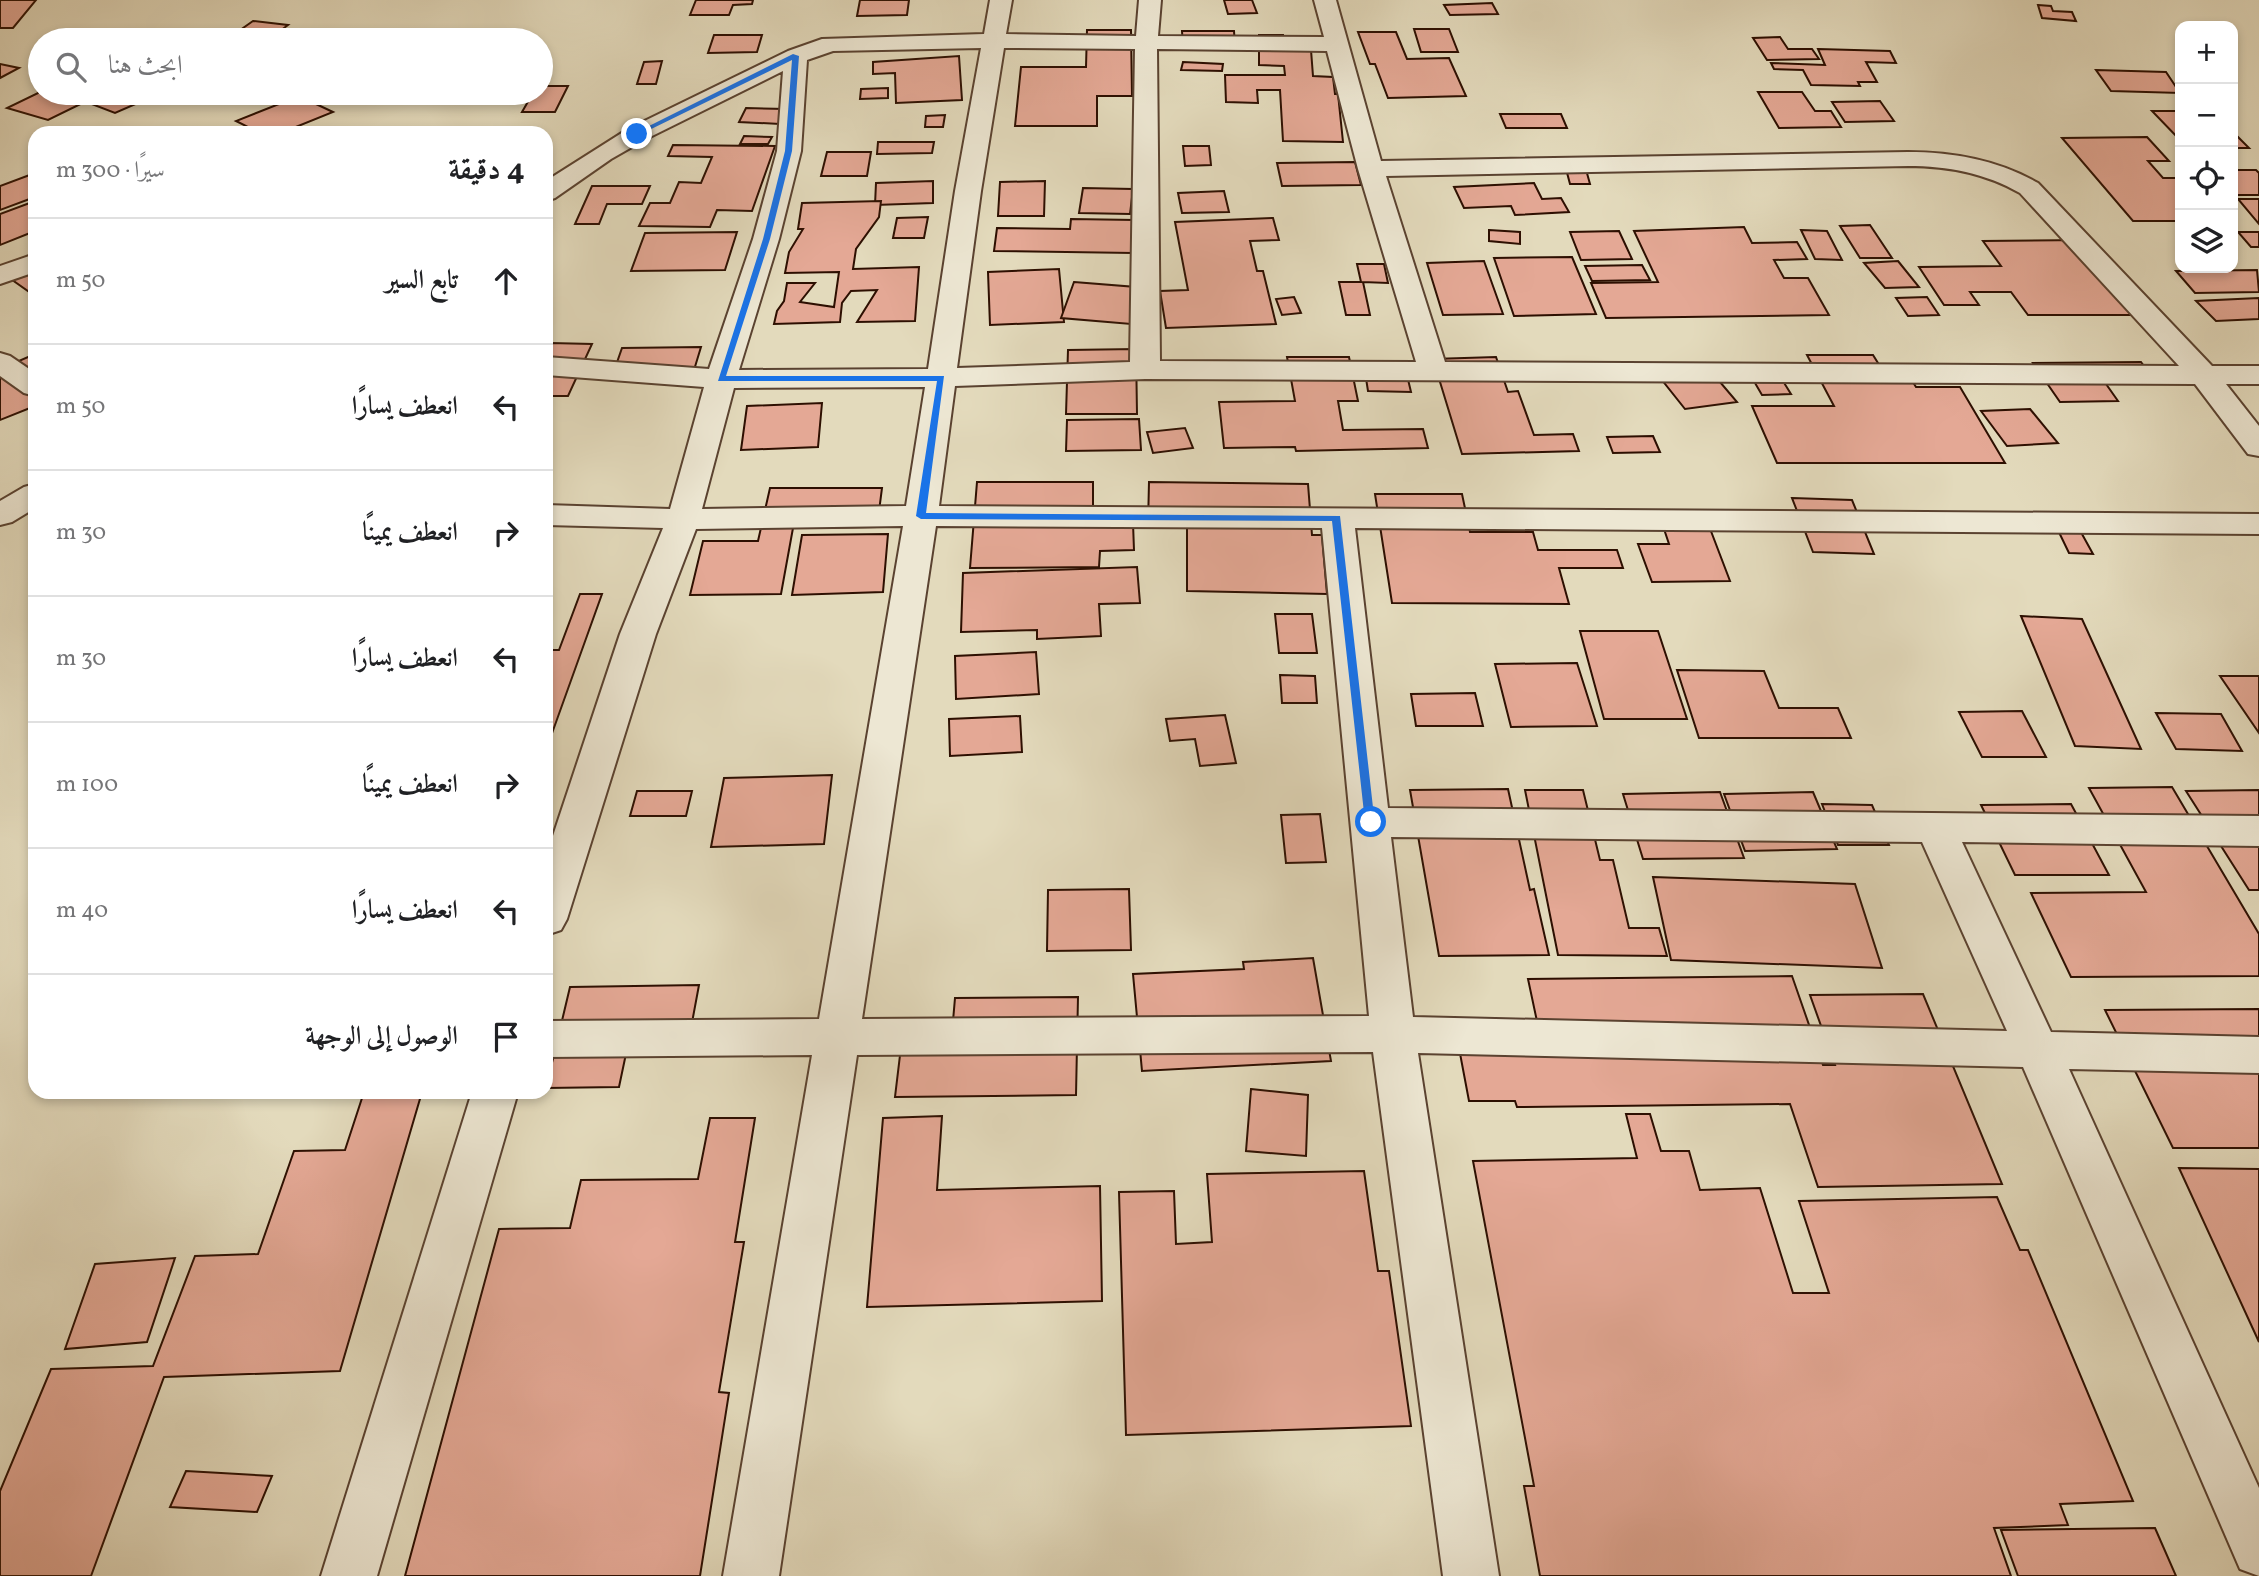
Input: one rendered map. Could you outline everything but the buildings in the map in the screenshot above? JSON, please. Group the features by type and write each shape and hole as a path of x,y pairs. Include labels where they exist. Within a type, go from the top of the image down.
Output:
{"street":[{"path":"751,1576 921,516 968,191 1001,0"},
{"path":"1145,370 1146,44 1150,0"},
{"path":"1325,0 1371,169 1433,371"},
{"path":"553,189 602,154 637,134 821,46 839,43 995,41 1337,44"},
{"path":"553,897 638,634 683,519 721,379 766,239 789,151 796,56"},
{"path":"1371,169 1940,159 2010,177 2029,188 2203,374 2259,447"},
{"path":"0,276 28,265"},
{"path":"0,362 28,382"},
{"path":"553,367 721,379 941,378 1145,370 2259,375"},
{"path":"0,515 28,498"},
{"path":"553,515 683,519 921,516 2259,524"},
{"path":"1337,518 1393,1034 1471,1576"},
{"path":"1371,822 2259,831"},
{"path":"1935,827 2038,1051 2259,1550"},
{"path":"553,1039 1393,1034 2259,1055"},
{"path":"349,1576 493,1099"}],"route":[{"path":"637,134 696,102 796,56 789,151 766,239 721,379 941,378 921,516 1337,518 1371,822"}]}
